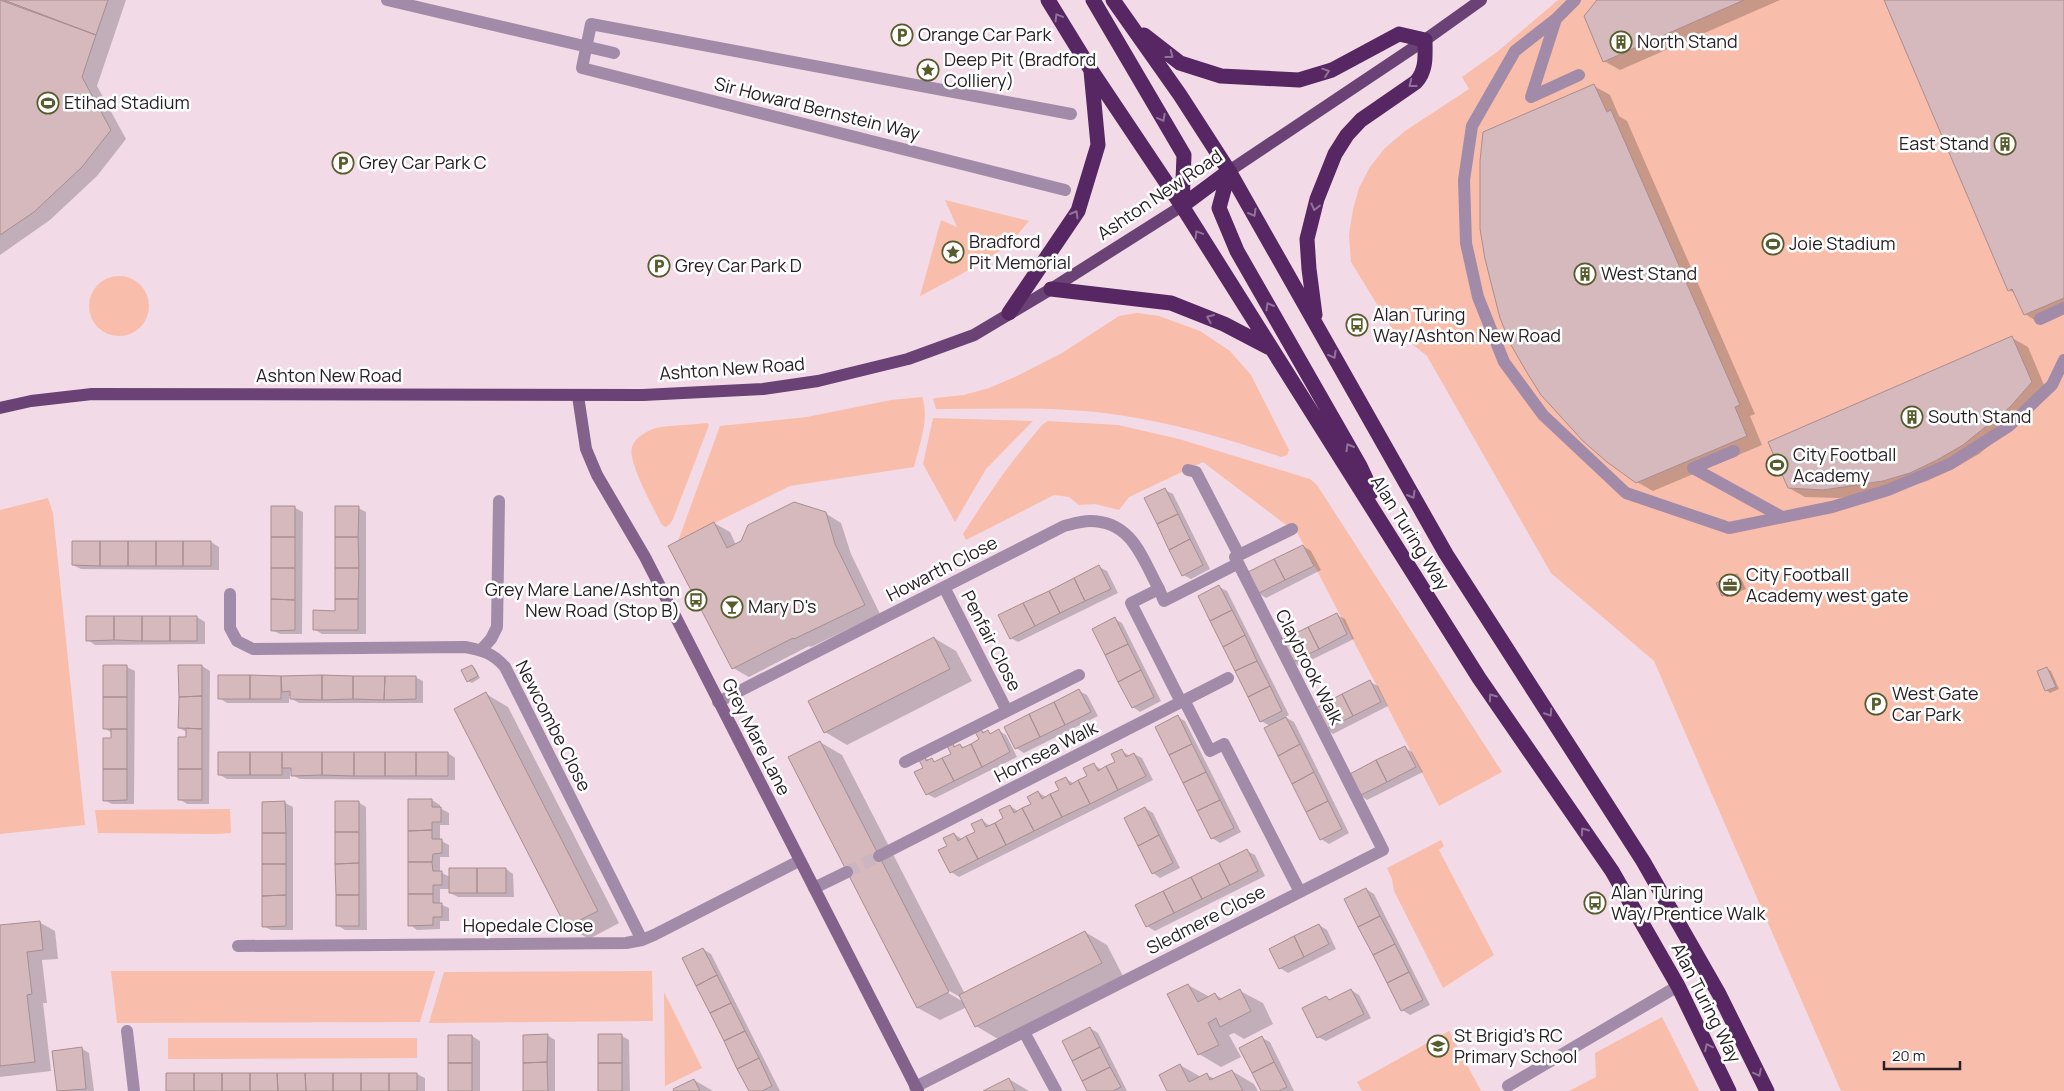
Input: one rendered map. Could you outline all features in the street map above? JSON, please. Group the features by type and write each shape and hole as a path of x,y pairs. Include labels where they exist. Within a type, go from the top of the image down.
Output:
{"highway":[{"name":"Alan Turing Way","path":"1048,0 1091,70 1182,206 1269,348 1311,410 1479,678 1612,871 1678,986 1729,1091"},
{"path":"1093,0 1184,155 1182,206"},
{"name":"Alan Turing Way","path":"1113,0 1180,95 1229,171 1446,554 1643,861 1719,994 1767,1091"},
{"path":"1130,26 1180,63 1228,77 1299,80 1332,70 1399,34 1426,40 1425,63 1421,77 1362,120 1347,136 1335,154 1317,198 1307,239 1316,324"},
{"path":"1009,313 1078,211 1098,145 1091,70"},
{"path":"1229,171 1219,208 1237,251 1360,466 1401,554"},
{"name":"Ashton New Road","path":"1182,206 1229,171"},
{"path":"1051,289 1171,303 1224,324 1269,348"}],"main road":[{"name":"Ashton New Road","path":"1229,171 1426,40 1481,0"},
{"name":"Ashton New Road","path":"0,408 31,401 92,394 578,396 763,389 818,381 908,359 974,335 1182,206"}],"street":[{"path":"387,0 614,53"},
{"path":"1575,0 1556,19 1515,51 1472,126 1464,180 1466,243 1478,297 1504,362 1543,415 1626,493 1729,528 1832,507 1888,490 1950,464 2009,426 2052,385 2064,360"},
{"path":"1556,19 1531,96 1579,75"},
{"name":"Sir Howard Bernstein Way","path":"1065,190 582,68 591,24 1071,114"},
{"path":"2040,319 2064,308"},
{"name":"Grey Mare Lane","path":"578,396 586,449 597,475 645,557 916,1089"},
{"path":"1734,451 1694,468 1782,517"},
{"name":"Claybrook Walk","path":"1188,470 1196,472 1383,850"},
{"path":"482,650 491,639 497,627 499,501"},
{"name":"Howarth Close","path":"718,702 1064,526 1090,521 1114,524 1130,537 1158,589"},
{"path":"1292,529 1164,601 1158,589 1131,603 1210,751 1224,744 1300,892"},
{"name":"Penfair Close","path":"944,587 1007,711"},
{"name":"Newcombe Close","path":"230,594 230,628 237,641 253,649 464,647 482,650 496,657 505,668 642,940"},
{"name":"Penfair Close","path":"904,762 1079,675"},
{"name":"Hornsea Walk","path":"879,856 1228,678"},
{"name":"Sledmere Close","path":"916,1089 1024,1032 1383,850"},
{"name":"Hopedale Close","path":"238,946 626,943 642,940 799,860"},
{"path":"814,888 847,872"},
{"path":"1508,1086 1678,986"},
{"path":"127,1031 134,1091"},
{"path":"1024,1032 1056,1091"}],"shaded area":[{"name":"City Football Academy","path":"1558,0 2064,0 2064,1091 1841,1091 1654,661 1551,573 1427,356 1391,327 1351,262 1349,235 1359,188 1370,167 1384,149 1405,131 1469,89 1462,77 1497,52"},
{"path":"945,200 1029,221 1008,246 960,275 920,296 941,220 957,227"},
{"path":"113,276 125,276 136,281 144,289 149,300 147,318 136,331 125,336 113,336 102,331 94,323 89,312 89,300 94,289 102,281"},
{"path":"1137,313 1159,316 1200,331 1230,351 1251,375 1289,450 1287,455 1281,457 1201,432 1119,415 1051,409 936,409 933,399 935,398 964,395 989,388 1062,353 1119,316"},
{"path":"922,397 925,414 924,423 914,467 790,486 678,541 720,426 807,417 891,400"},
{"path":"933,418 1033,421 986,469 955,522 923,464"},
{"path":"1048,421 1118,425 1179,439 1310,479 1317,485 1502,772 1439,806 1298,534 1203,462 1129,497 1119,510 1095,504 1079,505 1069,497 1054,495 966,540 963,534 991,491 1031,438"},
{"path":"707,423 709,425 673,519 666,527 662,525 637,474 632,447 639,437 656,428"},
{"path":"48,498 53,513 85,825 0,834 0,510"},
{"path":"230,809 231,833 215,834 98,833 95,810"},
{"path":"1441,840 1444,846 1439,850 1494,955 1443,988 1394,891 1392,879 1387,868"},
{"path":"111,971 435,971 420,1022 117,1023"},
{"path":"652,971 653,1021 429,1023 444,972"},
{"path":"664,992 702,1068 665,1086"},
{"path":"1662,1017 1699,1091 1569,1091 1596,1077 1595,1053"},
{"path":"1449,1031 1481,1091 1362,1091 1357,1082"},
{"path":"168,1038 417,1038 417,1058 168,1059"}],"building":[{"name":"Etihad Stadium","path":"0,0 96,35 82,77 111,130 82,167 34,212 0,235"},
{"path":"4,0 108,0 96,35"},
{"name":"North Stand","path":"1597,0 1744,0 1603,62 1584,16"},
{"name":"East Stand","path":"1884,0 2064,0 2064,298 2024,315 2012,289 2008,291"},
{"name":"West Stand","path":"1594,84 1607,112 1611,110 1740,405 1735,407 1747,436 1636,483 1607,462 1583,441 1541,395 1526,371 1511,345 1500,318 1485,259 1480,229 1480,161 1483,132"},
{"name":"South Stand","path":"2012,336 2032,382 2010,407 1963,445 1910,473 1883,481 1823,490 1788,488 1768,442"},
{"path":"1165,488 1178,514 1157,524 1144,498"},
{"path":"794,502 826,512 835,544 865,605 732,669 668,546 714,522 727,548 741,541 748,525"},
{"path":"271,506 295,506 295,537 271,537"},
{"path":"335,506 359,506 358,537 335,537"},
{"path":"1178,514 1190,539 1169,550 1157,524"},
{"path":"271,537 295,537 295,568 271,568"},
{"path":"335,537 358,537 359,568 335,568"},
{"path":"1190,539 1203,565 1182,576 1169,550"},
{"path":"72,541 100,541 100,566 72,565"},
{"path":"100,541 128,541 128,566 100,566"},
{"path":"128,541 156,541 156,566 128,566"},
{"path":"156,541 183,541 183,566 156,566"},
{"path":"183,541 211,541 211,566 183,566"},
{"path":"1303,545 1314,566 1285,580 1274,559"},
{"path":"1274,559 1285,580 1257,594 1246,573"},
{"path":"1099,565 1111,589 1085,601 1074,578"},
{"path":"271,568 295,568 295,600 271,599"},
{"path":"335,568 359,568 358,599 335,599"},
{"name":"City Football Academy west gate","path":"1737,574 1743,587 1722,596 1716,583"},
{"path":"1074,578 1085,601 1060,613 1049,591"},
{"path":"1219,585 1232,610 1210,621 1198,596"},
{"path":"1049,591 1060,613 1035,626 1023,603"},
{"path":"271,599 295,600 295,630 271,631"},
{"path":"335,599 358,599 358,630 313,630 313,610 335,611"},
{"path":"1023,603 1035,626 1010,639 998,615"},
{"path":"1232,610 1245,635 1223,647 1210,621"},
{"path":"1337,613 1347,634 1319,649 1308,627"},
{"path":"86,616 114,616 114,640 86,641"},
{"path":"114,616 142,616 142,641 114,640"},
{"path":"142,616 170,616 170,641 142,641"},
{"path":"170,616 197,616 197,641 170,641"},
{"path":"1115,617 1128,644 1105,655 1092,629"},
{"path":"1308,627 1319,649 1291,663 1280,641"},
{"path":"1245,635 1257,661 1235,671 1223,647"},
{"path":"934,637 950,669 824,733 808,701"},
{"path":"1128,644 1141,670 1118,682 1105,655"},
{"path":"1257,661 1270,686 1248,697 1235,671"},
{"path":"103,665 127,665 127,697 103,697"},
{"path":"178,665 202,665 202,696 179,697"},
{"path":"472,665 478,676 467,682 461,670"},
{"path":"2047,667 2056,687 2045,691 2037,671"},
{"path":"1141,670 1154,697 1132,708 1118,682"},
{"path":"218,675 250,675 250,699 218,699"},
{"path":"250,675 281,676 281,699 250,699"},
{"path":"322,675 353,676 353,699 322,700"},
{"path":"322,675 322,700 290,699 290,691 282,692 281,676"},
{"path":"353,676 385,676 384,700 353,699"},
{"path":"385,676 416,676 416,699 384,700"},
{"path":"1370,680 1381,702 1353,716 1342,694"},
{"path":"1270,686 1282,711 1260,722 1248,697"},
{"path":"1079,689 1091,712 1065,725 1054,702"},
{"path":"486,692 598,911 566,927 454,709"},
{"path":"1342,694 1353,716 1324,730 1314,709"},
{"path":"202,696 202,729 178,728 179,697"},
{"path":"103,697 127,697 127,729 103,729"},
{"path":"1054,702 1065,725 1040,737 1029,714"},
{"path":"1029,714 1040,737 1015,749 1004,727"},
{"path":"1178,715 1192,744 1169,755 1155,727"},
{"path":"1286,717 1300,744 1278,756 1264,728"},
{"path":"186,728 202,729 202,769 178,769 178,737 186,737"},
{"path":"111,729 127,729 127,769 103,769 103,738 111,738"},
{"path":"981,729 983,733 988,730 990,734 999,729 1010,752 982,767 971,744 979,739 975,732"},
{"path":"820,741 949,992 917,1008 788,757"},
{"path":"953,743 954,747 960,744 962,748 971,744 982,767 954,781 942,758 951,754 947,746"},
{"path":"1192,744 1206,772 1183,783 1169,755"},
{"path":"1300,744 1314,772 1292,784 1278,756"},
{"path":"1405,746 1416,767 1387,782 1376,760"},
{"path":"1122,749 1126,757 1134,753 1146,776 1118,790 1106,766 1115,762 1111,754"},
{"path":"218,752 250,752 250,775 218,775"},
{"path":"250,752 282,752 282,775 250,775"},
{"path":"282,752 322,752 322,775 291,776 291,768 282,768"},
{"path":"322,752 354,752 354,776 322,775"},
{"path":"354,752 385,752 385,776 354,776"},
{"path":"385,752 416,752 416,776 385,776"},
{"path":"416,752 448,752 448,776 416,776"},
{"path":"925,757 926,761 932,758 934,762 942,758 954,781 926,795 914,772 923,768 919,760"},
{"path":"1376,760 1387,782 1359,796 1348,775"},
{"path":"1094,763 1098,771 1106,766 1118,790 1090,804 1078,780 1087,776 1083,768"},
{"path":"103,769 127,769 127,800 103,801"},
{"path":"178,769 202,769 202,800 178,800"},
{"path":"1206,772 1220,800 1197,811 1183,783"},
{"path":"1314,772 1328,801 1306,812 1292,784"},
{"path":"1066,777 1070,785 1078,780 1090,804 1062,817 1050,794 1059,790 1055,782"},
{"path":"1038,791 1042,799 1050,794 1062,817 1034,831 1022,808 1031,804 1027,797"},
{"path":"408,799 432,799 432,807 441,807 441,822 432,822 432,830 408,831"},
{"path":"1220,800 1234,828 1211,839 1197,811"},
{"path":"285,801 286,833 262,833 262,802"},
{"path":"335,801 359,801 359,832 335,832"},
{"path":"1328,801 1342,829 1320,840 1306,812"},
{"path":"1010,805 1014,813 1022,808 1034,831 1006,845 995,823 1003,818 999,810"},
{"path":"1145,807 1159,835 1138,846 1124,818"},
{"path":"982,819 986,827 995,823 1006,845 978,859 966,836 975,832 971,824"},
{"path":"432,830 432,839 442,839 442,853 433,854 432,862 408,862 408,831"},
{"path":"335,832 359,832 359,863 335,864"},
{"path":"262,833 286,833 286,864 262,864"},
{"path":"954,833 958,841 966,836 978,859 950,873 938,850 947,846 943,838"},
{"path":"1159,835 1173,863 1152,874 1138,846"},
{"path":"1247,849 1258,871 1230,885 1219,863"},
{"path":"408,862 432,862 433,871 442,871 442,885 433,885 433,894 408,894"},
{"path":"359,863 359,895 336,895 335,864"},
{"path":"1219,863 1230,885 1202,899 1191,877"},
{"path":"262,864 286,864 286,895 262,896"},
{"path":"449,868 477,868 477,893 449,893"},
{"path":"477,868 506,868 506,893 477,893"},
{"path":"1191,877 1202,899 1174,913 1163,891"},
{"path":"1366,888 1380,916 1358,927 1344,899"},
{"path":"1163,891 1174,913 1146,927 1135,905"},
{"path":"408,894 433,894 433,903 442,903 442,917 433,917 433,925 408,926"},
{"path":"286,895 286,926 262,927 262,896"},
{"path":"336,895 359,895 359,926 336,926"},
{"path":"1380,916 1395,944 1373,955 1358,927"},
{"path":"40,921 43,950 27,952 32,994 27,995 35,1062 0,1066 0,925"},
{"path":"1319,924 1329,944 1304,957 1294,936"},
{"path":"1085,931 1102,963 975,1027 959,995"},
{"path":"1294,936 1304,957 1279,969 1269,949"},
{"path":"1395,944 1409,972 1387,983 1373,955"},
{"path":"703,948 717,975 696,986 682,958"},
{"path":"1409,972 1423,1000 1401,1011 1387,983"},
{"path":"717,975 731,1003 710,1013 696,986"},
{"path":"1188,984 1198,1002 1215,993 1219,1000 1240,989 1251,1011 1220,1027 1216,1018 1208,1023 1219,1045 1198,1055 1167,994"},
{"path":"1351,989 1364,1014 1317,1038 1302,1008 1326,996 1329,1000"},
{"path":"731,1003 745,1031 724,1041 710,1013"},
{"path":"1090,1027 1100,1047 1072,1061 1062,1041"},
{"path":"745,1031 759,1058 737,1069 724,1041"},
{"path":"548,1034 547,1062 523,1063 523,1035"},
{"path":"598,1034 622,1034 622,1063 598,1063"},
{"path":"448,1035 472,1035 472,1063 448,1063"},
{"path":"1262,1036 1274,1062 1252,1073 1239,1048"},
{"path":"82,1047 86,1089 57,1091 52,1051"},
{"path":"1100,1047 1110,1067 1082,1081 1072,1061"},
{"path":"759,1058 772,1086 762,1091 749,1091 737,1069"},
{"path":"547,1062 548,1091 523,1091 523,1063"},
{"path":"1274,1062 1287,1087 1279,1091 1261,1091 1252,1073"},
{"path":"448,1063 472,1063 472,1091 448,1091"},
{"path":"598,1063 622,1063 622,1091 598,1091"},
{"path":"1180,1064 1189,1082 1207,1073 1210,1080 1232,1070 1243,1091 1167,1091 1159,1075"},
{"path":"1110,1067 1121,1087 1113,1091 1087,1091 1082,1081"},
{"path":"166,1073 194,1073 194,1091 166,1091"},
{"path":"194,1073 222,1073 222,1091 194,1091"},
{"path":"222,1073 250,1073 250,1091 222,1091"},
{"path":"250,1073 277,1073 278,1091 250,1091"},
{"path":"277,1073 305,1073 306,1091 278,1091"},
{"path":"305,1073 333,1073 333,1091 306,1091"},
{"path":"333,1073 361,1073 361,1091 333,1091"},
{"path":"361,1073 389,1073 389,1091 361,1091"},
{"path":"389,1073 417,1073 417,1091 389,1091"},
{"path":"1009,1078 1015,1091 983,1091"},
{"path":"694,1079 700,1091 674,1091 673,1089"}],"tunnel":[{"path":"847,872 879,856"}],"place":[{"name":"Orange Car Park","path":"902,35"},
{"name":"North Stand","path":"1621,42"},
{"name":"Deep Pit (Bradford Colliery)","path":"928,70"},
{"name":"Etihad Stadium","path":"48,103"},
{"name":"East Stand","path":"2005,144"},
{"name":"Grey Car Park C","path":"343,163"},
{"name":"Joie Stadium","path":"1773,244"},
{"name":"Bradford Pit Memorial","path":"953,252"},
{"name":"Grey Car Park D","path":"659,266"},
{"name":"West Stand","path":"1585,274"},
{"name":"Alan Turing Way/Ashton New Road","path":"1357,325"},
{"name":"South Stand","path":"1912,417"},
{"name":"City Football Academy","path":"1777,465"},
{"name":"City Football Academy west gate","path":"1730,585"},
{"name":"Grey Mare Lane/Ashton New Road (Stop B)","path":"696,600"},
{"name":"Mary D's","path":"732,607"},
{"name":"West Gate Car Park","path":"1876,704"},
{"name":"Alan Turing Way/Prentice Walk","path":"1595,903"},
{"name":"St Brigid's RC Primary School","path":"1438,1046"}]}
